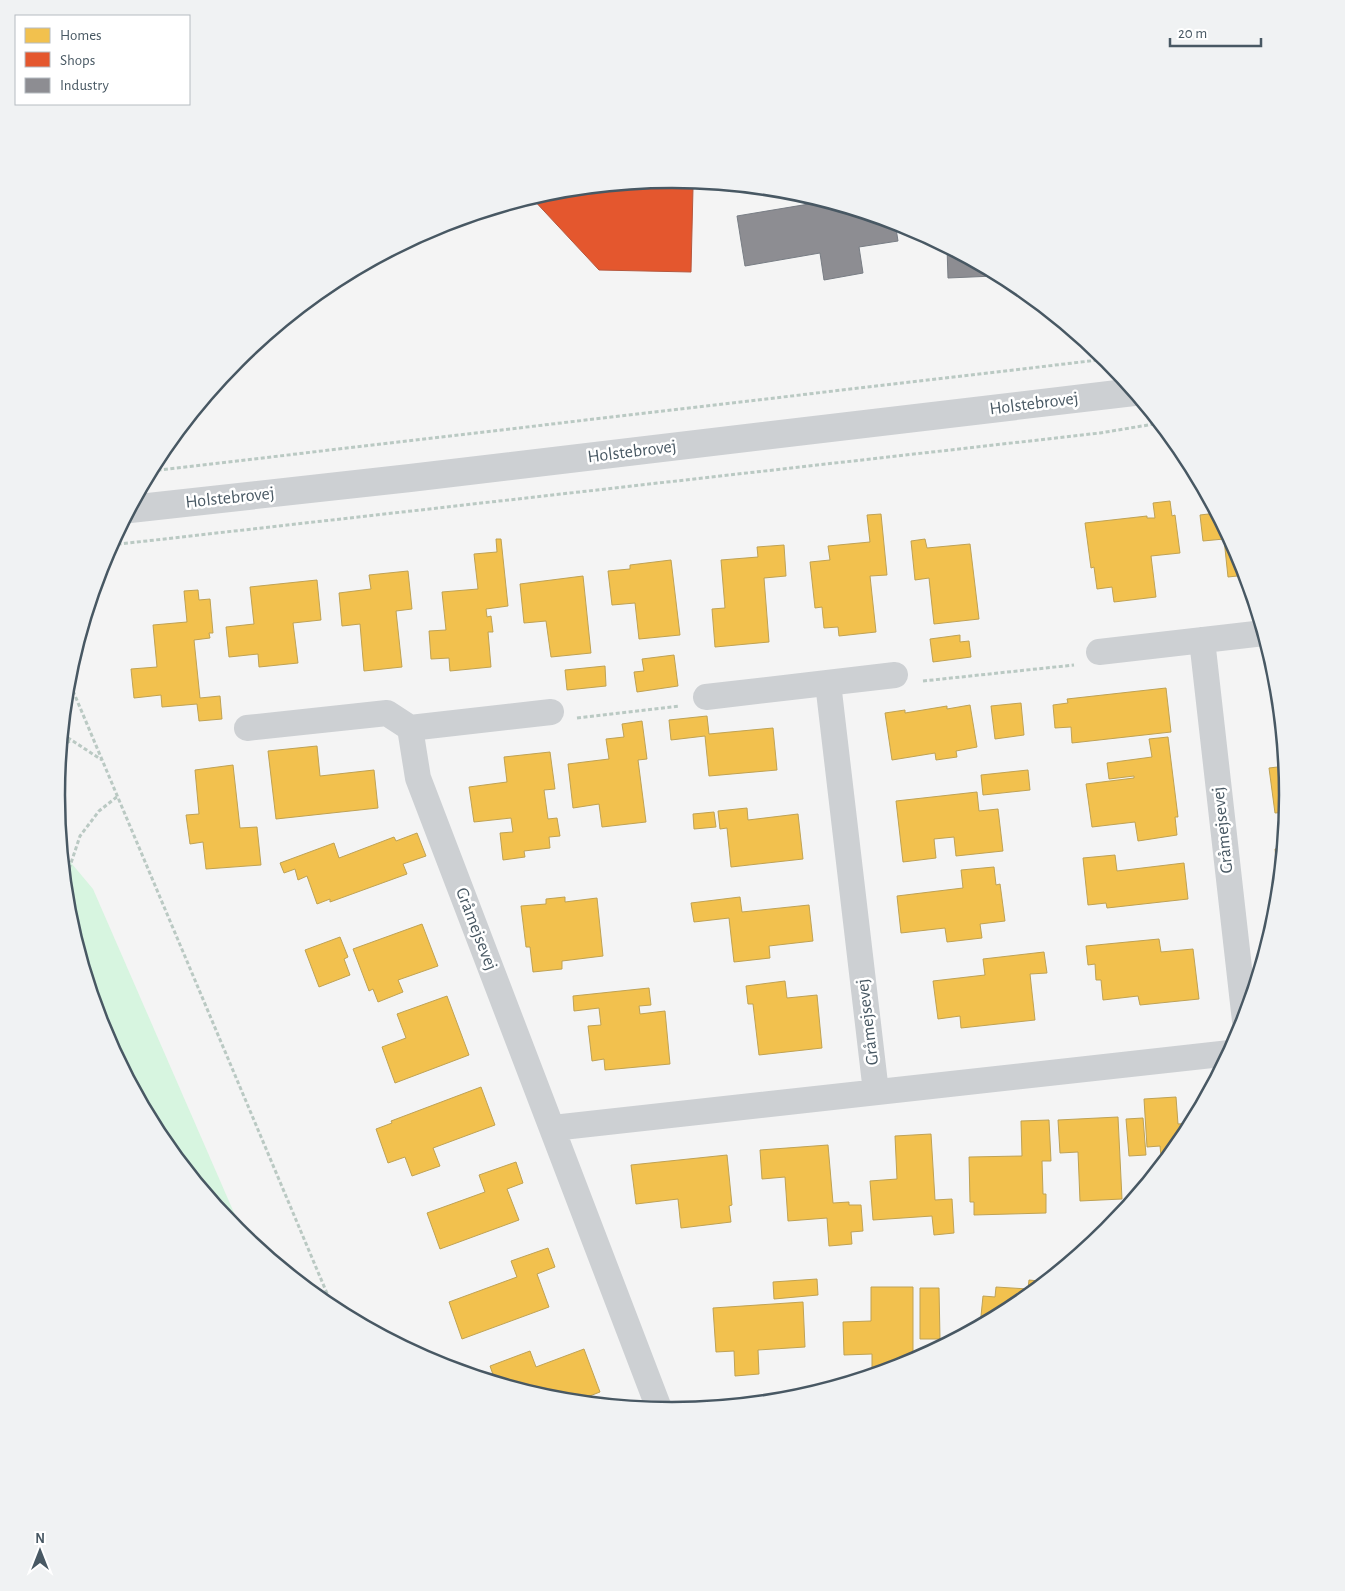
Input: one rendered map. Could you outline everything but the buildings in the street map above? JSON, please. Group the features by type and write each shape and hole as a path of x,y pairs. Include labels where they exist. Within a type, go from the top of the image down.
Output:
{"street":[{"name":"Holstebrovej","path":"138,508 410,478 1127,393"},
{"path":"1099,652 1258,634"},
{"name":"Gråmejsevej","path":"1202,640 1243,1004"},
{"path":"706,697 895,675"},
{"name":"Gråmejsevej","path":"828,683 876,1092"},
{"path":"246,728 387,713 410,728 551,712"},
{"name":"Gråmejsevej","path":"410,728 418,778 657,1403"},
{"path":"553,1128 1222,1054"}],"path":[{"path":"160,470 1096,360"},
{"path":"120,544 1100,433 1153,424"},
{"path":"895,675 908,682 1091,663 1099,652"},
{"path":"74,693 328,1296"},
{"path":"551,712 562,720 688,705 706,697"},
{"path":"68,738 102,760"},
{"path":"67,743 71,740"},
{"path":"69,868 80,836 99,811 118,796"}],"green space":[{"path":"68,860 93,889 236,1218 216,1196 167,1133 146,1099 111,1028 97,991 86,953 77,914"}]}
